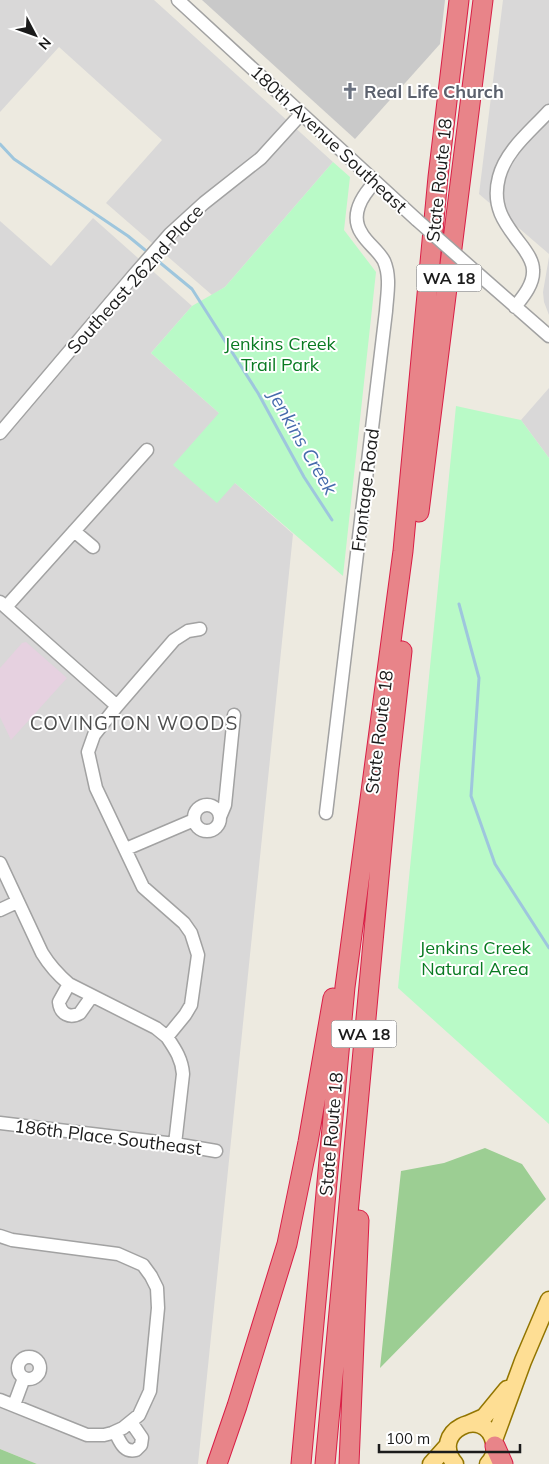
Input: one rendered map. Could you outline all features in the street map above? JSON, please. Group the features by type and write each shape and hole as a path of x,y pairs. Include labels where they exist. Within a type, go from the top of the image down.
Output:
{"highway":[{"name":"State Route 18","path":"408,553 438,177 459,0"},
{"name":"State Route 18","path":"325,1464 389,768 402,603 483,0"},
{"name":"State Route 18","path":"301,1464 345,987 373,778 402,603"},
{"path":"217,1464 287,1244 308,1142 373,778"},
{"path":"349,1464 368,993"},
{"path":"225,1464 237,1406"},
{"path":"494,1443 503,1464"}],"main road":[{"path":"488,1464 494,1454 494,1443 516,1380 548,1305"},
{"path":"455,1464 450,1457 448,1445 454,1431 461,1426 478,1421 490,1412 516,1380"},
{"path":"468,1424 484,1427 490,1432 494,1443"},
{"path":"431,1464 448,1445"}],"street":[{"name":"180th Avenue Southeast","path":"178,0 375,182 549,336"},
{"path":"515,307 529,286 533,270 527,253 510,232 500,214 497,188 499,175 509,155 519,142 549,112"},
{"name":"Southeast 262nd Place","path":"0,433 170,234 204,203 261,158 301,114"},
{"name":"Frontage Road","path":"326,813 386,311 388,281 384,262 362,234 357,224 357,211 360,201 375,182"},
{"path":"117,706 3,604 74,531 147,450"},
{"path":"74,531 93,547"},
{"path":"167,1037 191,1005 198,955 191,933 184,923 143,887 96,788 88,752 94,736 117,706 174,640 188,631 200,629"},
{"path":"220,817 214,807 206,805 196,812 194,820 198,827 206,831 218,825 225,805 234,715"},
{"path":"126,849 194,820"},
{"path":"0,863 17,902 49,965 69,984 156,1028 167,1037 176,1050 182,1064 183,1083 175,1144"},
{"path":"0,910 17,902"},
{"path":"69,984 59,1002 62,1012 66,1015 71,1016 80,1013 92,996"},
{"name":"186th Place Southeast","path":"0,1123 175,1144 216,1151"},
{"path":"0,1236 12,1240 118,1254 143,1265 157,1288 158,1308 150,1391 140,1415 123,1427 104,1435 88,1435 0,1400"},
{"path":"14,1405 24,1378"}],"shaded area":[{"path":"0,0 154,0 333,162 225,287 212,295 106,203 162,140 59,47 0,112"},
{"name":"Real Life Church","path":"202,0 445,0 440,44 355,139"},
{"path":"503,0 549,0 549,254 479,194"},
{"path":"93,218 192,306 151,353 219,413 235,483 293,534 198,1464 37,1464 0,1449 0,221 51,266"},
{"path":"549,257 549,315 544,302 543,292"},
{"path":"549,388 549,458 521,420"},
{"path":"26,642 67,678 11,740 0,717 0,668 22,643"}],"green space":[{"name":"Jenkins Creek Trail Park","path":"333,162 350,177 344,230 376,272 343,576 235,483 217,503 173,465 219,413 151,353 192,306 225,287"},
{"name":"Jenkins Creek Natural Area","path":"456,406 521,420 549,458 549,1124 398,988"},
{"path":"485,1148 522,1164 546,1199 380,1368 401,1171 444,1163"},
{"path":"0,1449 37,1464 0,1464"}],"waterway":[{"name":"Jenkins Creek","path":"0,144 14,159 128,236 145,250"},
{"name":"Jenkins Creek","path":"158,261 192,289 258,393 304,477 332,520"},
{"name":"Jenkins Creek","path":"459,604 479,678 471,796 495,864 549,948"}],"place":[{"name":"Real Life Church","path":"350,91"}],"district":[{"name":"COVINGTON WOODS","path":"134,723"}]}
